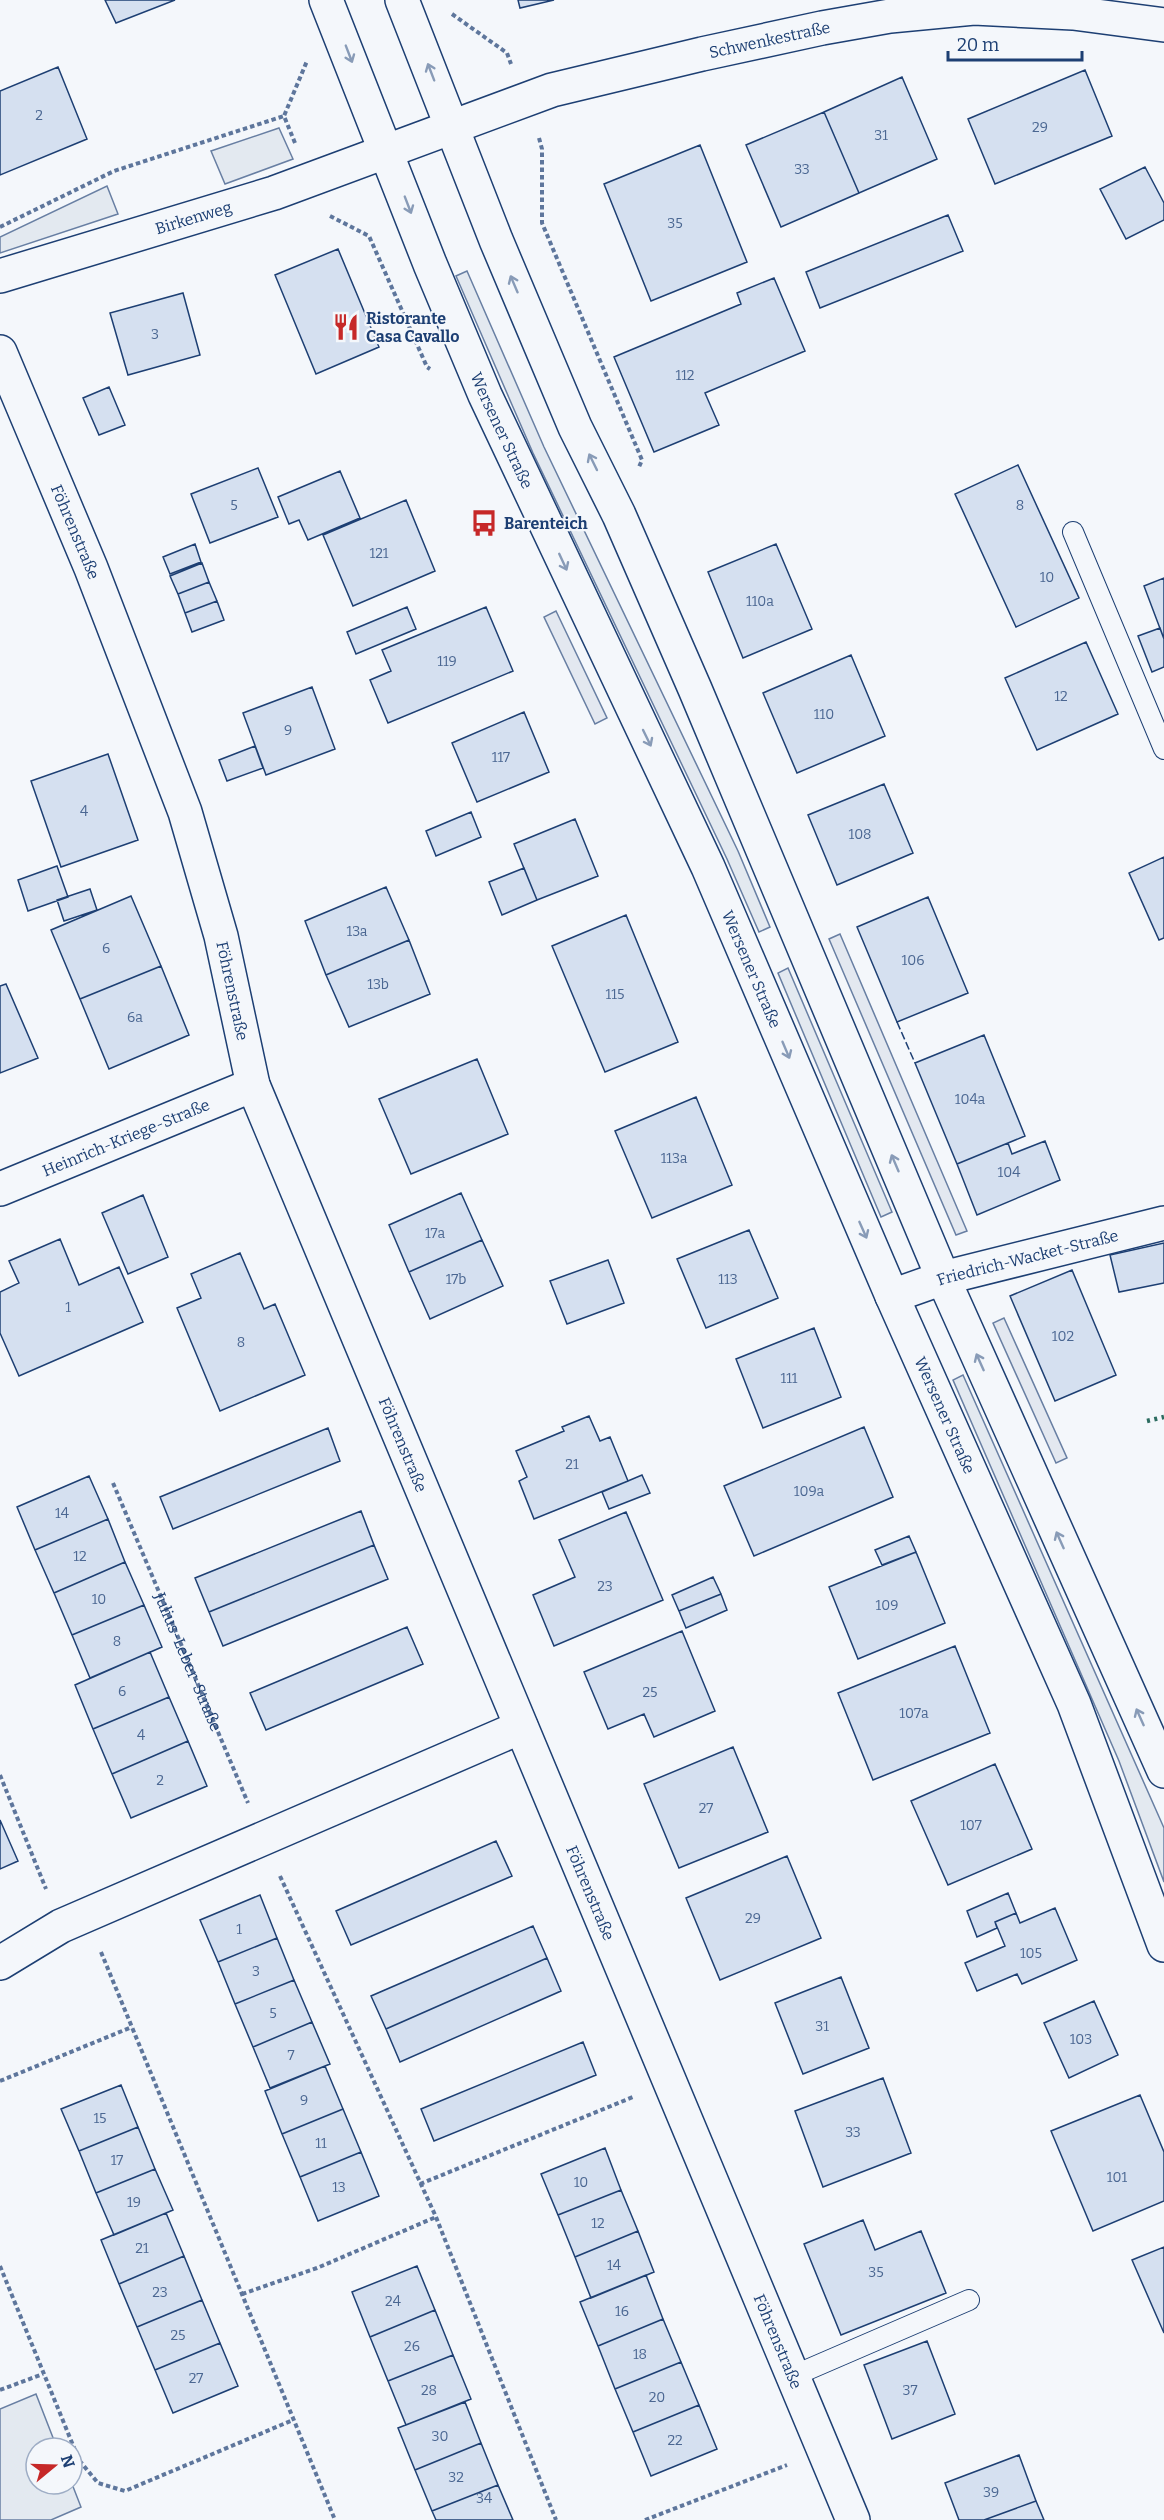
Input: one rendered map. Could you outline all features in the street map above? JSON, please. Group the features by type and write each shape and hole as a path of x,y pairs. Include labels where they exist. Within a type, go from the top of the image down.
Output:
{"street":[{"name":"Wersener Straße","path":"326,0 485,395 708,867 892,1296 1074,1704 1164,1945"},
{"path":"402,0 504,261 575,427 619,515 943,1278 1164,1771"},
{"name":"Schwenkestraße","path":"387,151 552,90 702,54 890,16 974,4 1073,13 1164,25"},
{"name":"Birkenweg","path":"0,276 274,193 387,151"},
{"name":"Föhrenstraße","path":"0,352 91,567 185,812 221,936 253,1085 853,2520"},
{"name":"Heinrich-Kriege-Straße","path":"0,1189 253,1085"},
{"name":"Friedrich-Wacket-Straße","path":"892,1296 943,1278 1164,1223"},
{"path":"0,1963 74,1921 521,1727"}],"lane":[{"path":"1073,532 1164,748"},
{"path":"793,2376 969,2300"}],"path":[{"path":"448,12 507,53 542,149 542,223 642,460"},
{"path":"0,227 114,171 284,116 309,57"},
{"path":"325,214 369,237 427,367"},
{"name":"Julius-Leber-Straße","path":"113,1483 264,1840 436,2217 556,2520"},
{"path":"0,1775 74,1921 132,2027 335,2520"},
{"path":"0,2081 132,2027"},
{"path":"420,2184 670,2082"},
{"path":"242,2294 317,2268 436,2217"},
{"path":"0,2266 42,2374 79,2460 98,2483 124,2491 293,2420"},
{"path":"0,2390 42,2374"},
{"path":"645,2520 824,2451"}],"shaded area":[{"path":"279,128 293,159 225,184 211,151"},
{"path":"107,186 118,214 0,253 0,237"},
{"path":"467,271 544,447 738,851 770,927 759,932 727,859 533,453 456,276"},
{"path":"556,611 607,718 595,724 544,617"},
{"path":"840,934 967,1231 956,1235 829,939"},
{"path":"788,968 892,1212 881,1217 778,973"},
{"path":"1004,1318 1067,1458 1056,1463 993,1323"},
{"path":"963,1375 1164,1828 1164,1882 1119,1761 953,1380"},
{"path":"36,2394 52,2436 24,2436 24,2496 77,2496 81,2507 51,2520 0,2520 0,2409"}],"building":[{"path":"105,0 175,0 116,23"},
{"path":"518,0 554,0 520,8"},
{"path":"58,67 87,139 0,175 0,91"},
{"path":"1085,70 1112,136 995,184 968,119"},
{"path":"902,77 937,159 859,193 824,112"},
{"path":"824,112 859,193 781,227 746,145"},
{"path":"700,145 747,262 651,301 604,184"},
{"path":"1145,167 1164,203 1164,220 1126,239 1100,189"},
{"path":"948,215 963,251 820,308 806,272"},
{"path":"338,249 379,347 316,374 275,275"},
{"path":"774,278 805,351 705,393 719,425 654,452 614,357 741,304 737,293"},
{"path":"183,293 200,355 128,375 110,313"},
{"path":"109,387 125,425 99,435 83,398"},
{"path":"1018,465 1079,598 1016,627 955,494"},
{"path":"258,468 278,517 210,543 191,494"},
{"path":"340,471 360,518 308,540 299,520 289,524 278,497"},
{"path":"406,500 435,571 353,606 323,535"},
{"path":"195,544 201,562 170,574 163,557"},
{"path":"776,544 812,629 743,658 708,572"},
{"path":"202,563 209,582 178,594 170,576"},
{"path":"1164,578 1164,639 1144,586"},
{"path":"209,582 217,601 185,613 178,594"},
{"path":"217,601 224,620 192,632 185,613"},
{"path":"407,607 416,629 356,654 347,632"},
{"path":"486,607 513,671 388,723 370,680 391,671 382,650"},
{"path":"1160,628 1164,639 1164,667 1152,672 1138,636"},
{"path":"1086,642 1118,714 1037,750 1005,678"},
{"path":"851,655 885,736 797,773 763,693"},
{"path":"312,687 335,749 266,775 243,713"},
{"path":"524,712 549,772 477,802 452,743"},
{"path":"255,746 263,768 227,781 219,760"},
{"path":"108,754 138,840 61,867 31,781"},
{"path":"884,784 913,853 837,885 808,815"},
{"path":"471,812 481,837 436,856 426,831"},
{"path":"575,819 598,876 537,900 514,844"},
{"path":"1164,857 1164,938 1159,940 1129,873"},
{"path":"57,866 68,897 28,911 18,880"},
{"path":"524,868 537,900 502,915 489,882"},
{"path":"386,887 409,940 326,975 305,921"},
{"path":"90,889 97,910 64,921 57,900"},
{"path":"131,896 161,966 80,999 51,930"},
{"path":"928,897 968,993 897,1022 857,927"},
{"path":"626,915 678,1042 605,1072 552,946"},
{"path":"409,940 430,994 349,1027 326,975"},
{"path":"161,966 189,1035 109,1069 80,999"},
{"path":"6,984 38,1058 0,1073 0,986"},
{"path":"984,1035 1025,1136 957,1164 915,1063"},
{"path":"477,1059 508,1134 411,1174 379,1099"},
{"path":"696,1097 732,1185 652,1218 615,1131"},
{"path":"1045,1141 1060,1180 977,1215 957,1164 1008,1143 1012,1154"},
{"path":"461,1193 482,1240 409,1272 389,1225"},
{"path":"143,1195 168,1257 128,1274 102,1213"},
{"path":"749,1230 778,1298 706,1328 677,1259"},
{"path":"60,1239 79,1285 119,1267 143,1322 19,1376 0,1333 0,1292 19,1283 9,1261"},
{"path":"482,1240 503,1286 430,1319 409,1272"},
{"path":"1164,1243 1164,1283 1119,1292 1110,1255"},
{"path":"240,1253 264,1309 275,1304 305,1375 220,1411 177,1308 201,1298 191,1274"},
{"path":"608,1260 624,1303 567,1324 550,1281"},
{"path":"1072,1270 1116,1375 1055,1401 1010,1296"},
{"path":"814,1328 841,1397 763,1428 736,1359"},
{"path":"589,1416 600,1441 610,1437 628,1481 534,1519 519,1481 527,1477 516,1451 564,1431 562,1427"},
{"path":"864,1427 893,1497 754,1556 724,1486"},
{"path":"328,1428 340,1461 173,1529 160,1497"},
{"path":"642,1475 650,1493 609,1509 602,1492"},
{"path":"89,1476 108,1519 35,1550 17,1507"},
{"path":"361,1511 374,1545 209,1612 195,1578"},
{"path":"626,1512 663,1600 554,1646 533,1595 575,1577 559,1540"},
{"path":"108,1519 125,1562 54,1593 35,1550"},
{"path":"909,1536 916,1552 882,1565 875,1550"},
{"path":"374,1545 388,1579 223,1646 209,1612"},
{"path":"916,1552 945,1623 858,1659 829,1587"},
{"path":"125,1562 144,1605 72,1635 54,1593"},
{"path":"713,1577 721,1594 679,1611 672,1595"},
{"path":"721,1594 727,1610 686,1628 679,1611"},
{"path":"144,1605 162,1647 90,1678 72,1635"},
{"path":"407,1627 423,1664 266,1730 250,1693"},
{"path":"682,1631 715,1711 654,1737 644,1714 608,1729 584,1672"},
{"path":"955,1646 990,1733 873,1780 838,1693"},
{"path":"150,1652 169,1697 93,1729 75,1685"},
{"path":"169,1697 188,1741 112,1774 93,1729"},
{"path":"188,1741 207,1786 131,1818 112,1774"},
{"path":"733,1747 768,1832 679,1868 644,1784"},
{"path":"995,1764 1032,1849 948,1885 911,1801"},
{"path":"0,1820 18,1861 0,1869"},
{"path":"496,1841 512,1876 351,1945 336,1911"},
{"path":"787,1856 821,1938 720,1980 686,1898"},
{"path":"1008,1893 1016,1913 995,1922 997,1928 977,1937 967,1911"},
{"path":"260,1895 277,1938 218,1962 200,1920"},
{"path":"1055,1908 1077,1960 1022,1984 1017,1974 977,1991 965,1963 1005,1946 995,1922 1016,1913 1020,1923"},
{"path":"533,1926 547,1958 386,2029 371,1996"},
{"path":"277,1938 294,1980 235,2004 218,1962"},
{"path":"547,1958 561,1991 400,2062 386,2029"},
{"path":"841,1977 869,2048 803,2074 775,2003"},
{"path":"294,1980 312,2022 253,2047 235,2004"},
{"path":"1094,2001 1118,2055 1069,2078 1044,2023"},
{"path":"312,2022 330,2064 270,2088 253,2047"},
{"path":"583,2042 596,2075 434,2141 421,2109"},
{"path":"325,2066 343,2109 282,2134 265,2091"},
{"path":"883,2078 911,2153 823,2187 795,2111"},
{"path":"121,2085 138,2127 79,2151 61,2109"},
{"path":"1140,2095 1164,2152 1164,2201 1093,2231 1051,2131"},
{"path":"343,2109 361,2152 300,2177 282,2134"},
{"path":"138,2127 155,2169 96,2193 79,2151"},
{"path":"605,2148 621,2190 558,2215 541,2174"},
{"path":"361,2152 379,2196 318,2221 300,2177"},
{"path":"155,2169 173,2210 114,2235 96,2193"},
{"path":"621,2190 638,2231 575,2257 558,2215"},
{"path":"166,2213 184,2256 119,2284 101,2240"},
{"path":"863,2220 875,2250 921,2231 946,2293 841,2335 804,2244"},
{"path":"638,2231 654,2272 591,2298 575,2257"},
{"path":"1164,2247 1164,2333 1132,2260"},
{"path":"184,2256 202,2300 137,2327 119,2284"},
{"path":"417,2266 435,2310 370,2337 352,2292"},
{"path":"646,2275 663,2319 598,2346 580,2302"},
{"path":"202,2300 220,2343 155,2370 137,2327"},
{"path":"435,2310 453,2355 388,2381 370,2337"},
{"path":"663,2319 681,2362 615,2389 598,2346"},
{"path":"927,2341 955,2414 892,2439 864,2365"},
{"path":"220,2343 238,2386 173,2413 155,2370"},
{"path":"453,2355 471,2399 406,2425 388,2381"},
{"path":"681,2362 699,2405 633,2432 615,2389"},
{"path":"465,2402 481,2443 415,2470 398,2428"},
{"path":"699,2405 717,2449 651,2476 633,2432"},
{"path":"481,2443 498,2485 432,2511 415,2470"},
{"path":"1019,2455 1036,2501 984,2520 959,2520 945,2483"},
{"path":"498,2485 513,2520 436,2520 432,2511"},
{"path":"1036,2501 1044,2520 984,2520"}],"hedge":[{"path":"1147,1421 1164,1417"}],"fence":[{"path":"897,1022 915,1063"}],"place":[{"name":"Ristorante Casa Cavallo","path":"346,327"},
{"name":"Barenteich","path":"484,523"}]}
